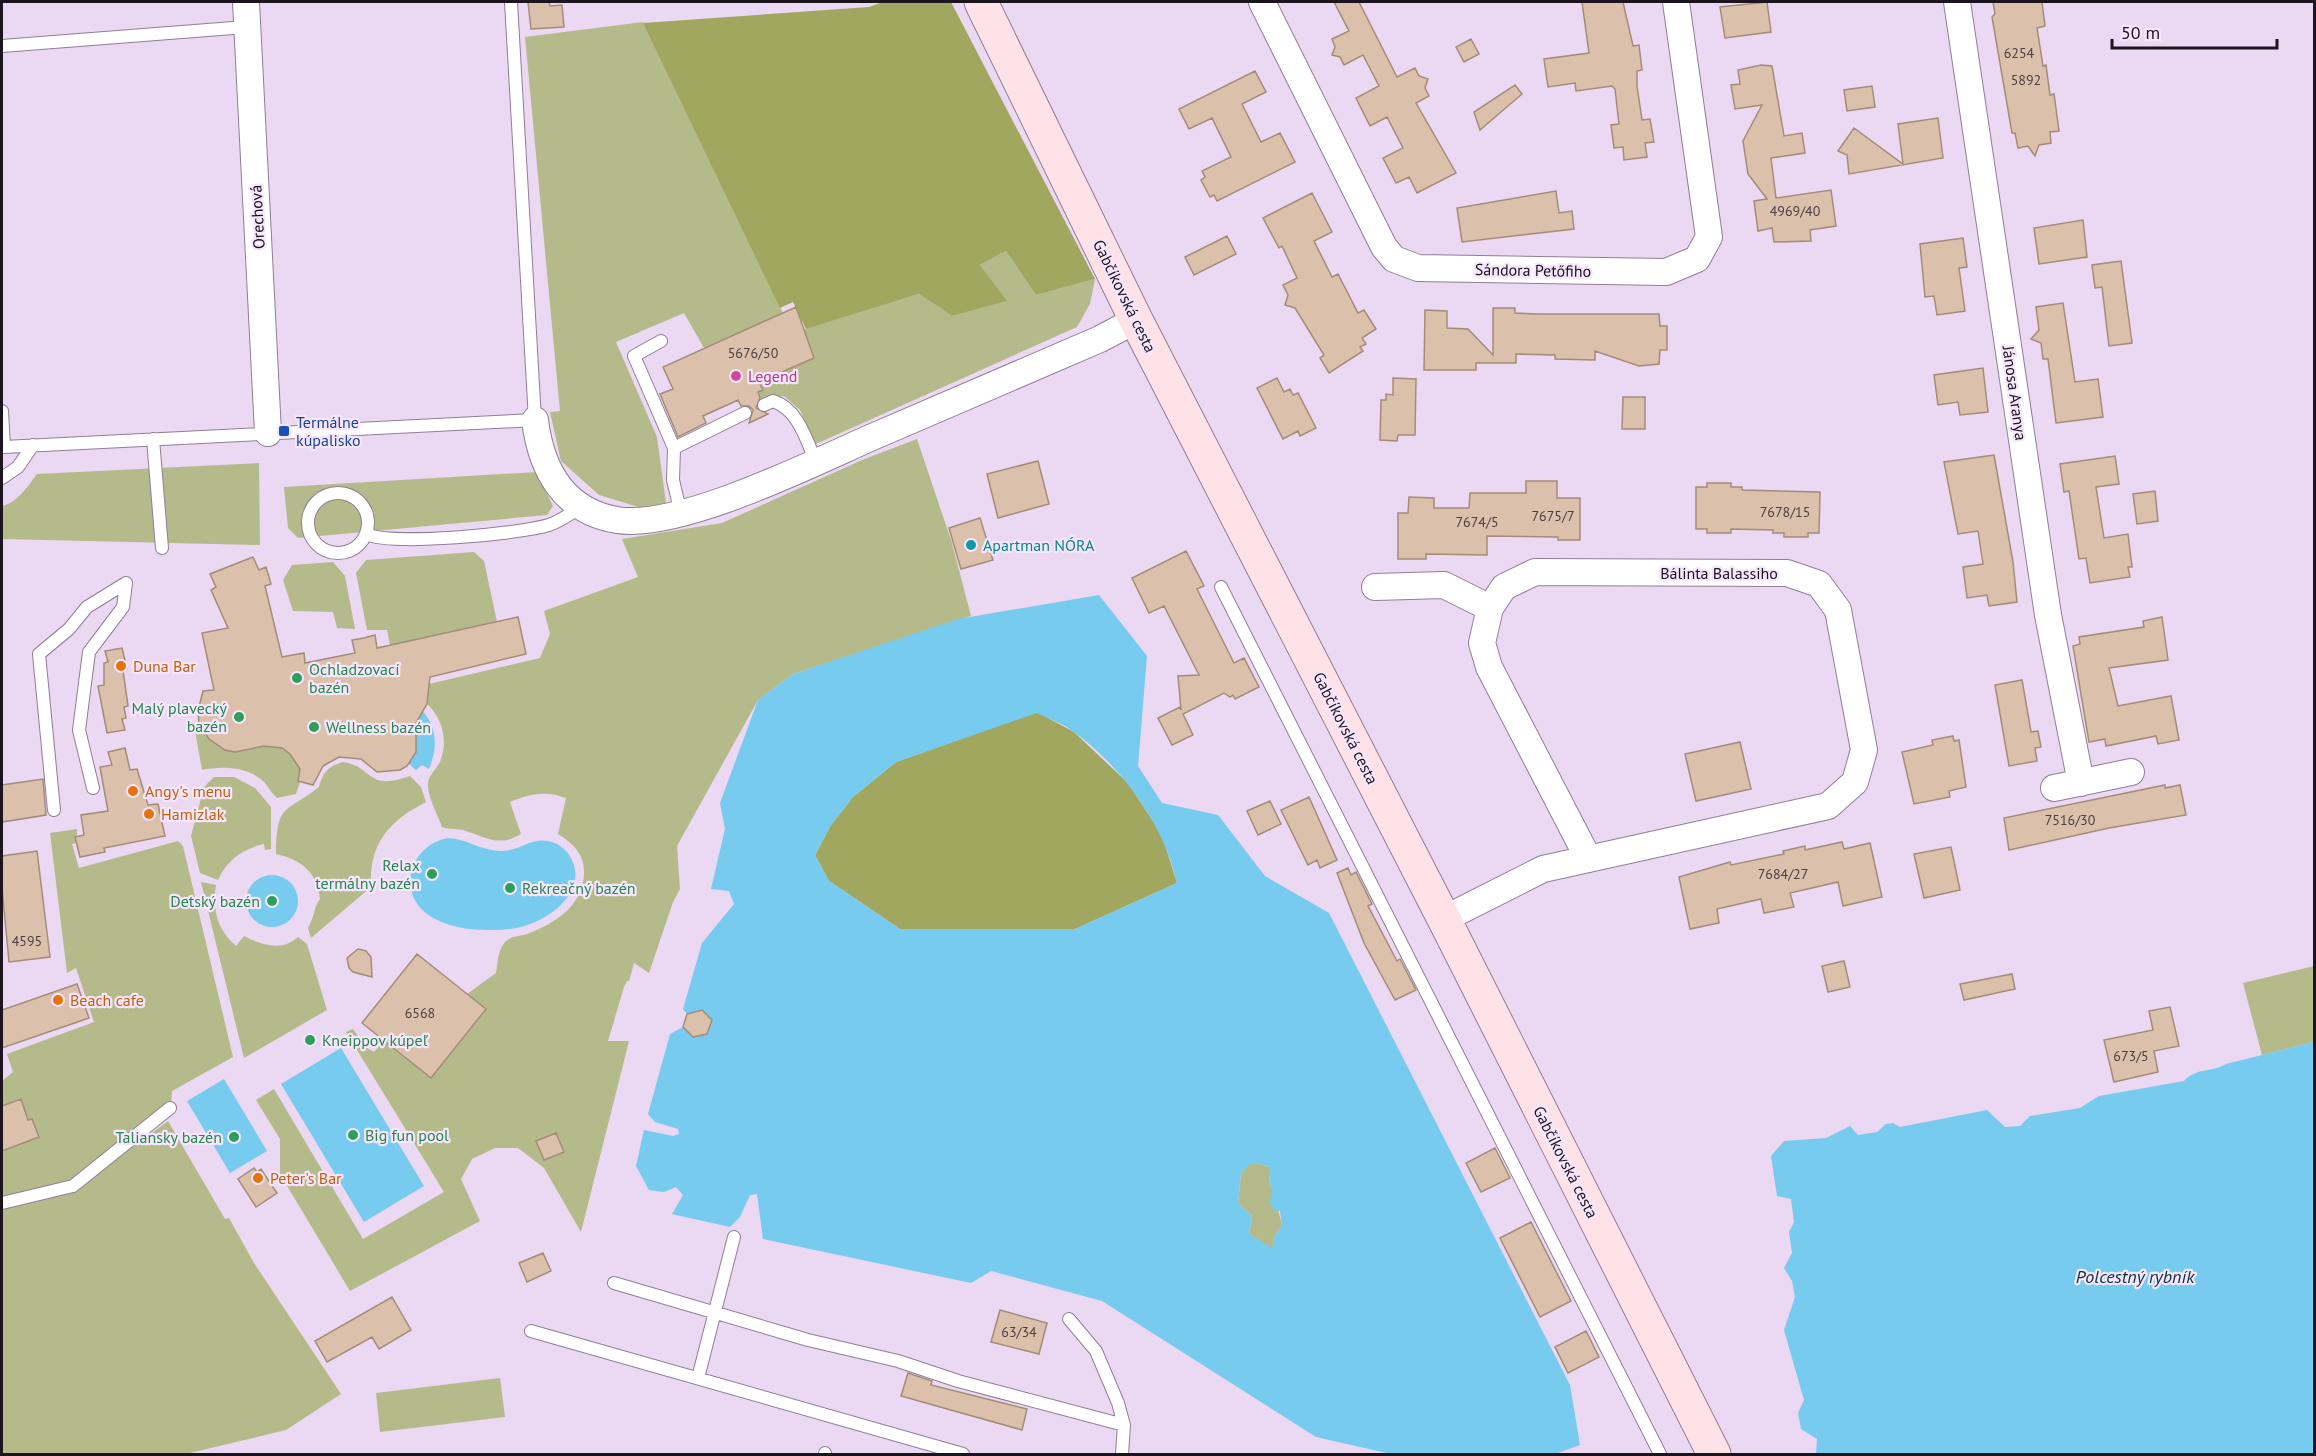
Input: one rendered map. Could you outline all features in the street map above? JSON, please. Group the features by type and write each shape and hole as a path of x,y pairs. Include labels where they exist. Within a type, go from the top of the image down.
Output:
{"main road":[{"name":"Gabčíkovská cesta","path":"981,2 1136,320 1444,918 1714,1455"}],"street":[{"name":"Sándora Petőfiho","path":"1262,2 1384,247 1394,259 1418,268 1666,272 1697,259 1709,237 1676,2"},
{"name":"Jánosa Aranya","path":"1957,2 2048,615 2081,783"},
{"name":"Orechová","path":"246,14 268,433"},
{"path":"535,420 538,447 548,471 559,487 581,507 605,518 627,521 651,520 681,514 768,483 1100,339 1136,320"},
{"name":"Bálinta Balassiho","path":"1444,918 1543,869 1828,806 1855,782 1864,750 1838,610 1819,584 1787,573 1535,572 1504,587 1490,608 1482,643 1489,667 1588,858"},
{"path":"1375,587 1444,585 1490,608"},
{"path":"2054,789 2131,772"}],"lane":[{"path":"2,411 4,447 535,420 511,2"},
{"path":"2,46 246,14"},
{"path":"661,341 634,356 674,448 673,480 681,514"},
{"path":"764,405 772,401 784,404 802,427 816,462"},
{"path":"674,448 745,413"},
{"path":"153,439 162,548"},
{"path":"2,478 18,466 33,445"},
{"path":"342,492 351,495 364,507 368,516 366,534 355,548 338,553 329,552 314,542 310,534 307,525 311,508 324,495 342,492"},
{"path":"366,534 391,540 529,530 553,524 581,507"},
{"path":"54,810 39,654 69,629 87,607 126,583 123,607 89,652 79,730 93,788"},
{"path":"1221,587 1660,1455"},
{"path":"2,1203 73,1186 170,1108"},
{"path":"698,1378 734,1237"},
{"path":"614,1283 808,1340 898,1360 958,1381 1124,1425"},
{"path":"1069,1319 1096,1351 1118,1403 1124,1425 1122,1455"},
{"path":"531,1331 963,1455"}],"green space":[{"path":"883,2 951,2 1095,279 1036,295 1006,251 980,265 1007,301 952,316 919,294 806,329 793,302 780,308 643,23 869,7"},
{"path":"643,22 783,313 704,348 684,313 616,342 657,437 666,503 642,508 599,495 561,461 550,412 560,411 525,37"},
{"path":"1006,251 1036,295 1095,279 1090,304 1077,327 816,444 800,410 784,396 761,399 758,392 762,390 759,382 814,358 802,330 919,294 952,316 1006,301 980,265"},
{"path":"917,439 952,543 971,616 793,674 758,700 677,846 680,889 673,902 649,973 634,963 629,981 624,987 608,1041 629,1041 581,1232 544,1168 518,1148 495,1148 472,1159 461,1179 480,1221 350,1291 280,1174 280,1139 256,1100 274,1089 363,1239 444,1192 346,1032 353,1029 367,1048 374,1052 384,1041 431,1078 486,1010 467,994 496,973 499,954 505,942 557,919 573,904 582,885 584,874 583,861 577,851 558,834 566,798 552,794 538,794 510,802 521,834 506,840 493,840 463,830 442,827 428,788 429,780 440,762 444,744 440,722 427,704 429,684 540,658 550,634 544,611 638,577 622,539 722,523 862,460"},
{"path":"259,463 260,545 2,539 2,506 17,498 37,474"},
{"path":"537,472 553,506 547,515 298,538 288,528 284,487"},
{"path":"474,552 484,561 497,622 390,645 387,630 367,630 356,573 366,560"},
{"path":"333,562 345,576 355,629 337,628 333,612 293,611 283,580 292,565"},
{"path":"1037,712 1074,732 1128,783 1162,835 1177,883 1075,929 900,929 829,881 815,855 831,825 853,797 896,762"},
{"path":"199,724 212,740 224,748 236,751 268,745 279,746 290,753 300,769 298,781 300,782 296,794 277,798 262,780 241,770 217,768 202,770 194,725"},
{"path":"343,762 353,764 377,780 396,780 410,776 421,787 426,802 402,817 384,835 374,858 371,887 311,938 308,928 320,899 316,881 301,864 276,854 278,826 290,807 319,787 324,774 330,768"},
{"path":"214,777 234,777 255,788 271,807 271,849 265,850 264,844 242,852 231,861 218,880 200,873 191,836 204,787"},
{"path":"77,829 77,843 72,844 79,868 178,841 183,846 233,1057 172,1091 171,1106 104,1168 168,1121 225,1219 229,1218 254,1263 341,1394 286,1430 186,1454 2,1454 2,1081 13,1072 7,1054 94,1022 76,968 67,973 50,833"},
{"path":"201,882 216,885 217,918 224,933 236,946 244,936 271,946 292,942 298,937 307,944 327,1010 244,1058"},
{"path":"2314,966 2314,1042 2262,1055 2243,983"},
{"path":"1257,1163 1269,1167 1270,1182 1281,1219 1282,1226 1275,1235 1272,1249 1249,1234 1252,1216 1238,1203 1241,1174 1248,1164"},
{"path":"500,1378 505,1417 380,1432 376,1393"}],"water":[{"path":"1099,595 1147,656 1138,766 1162,803 1218,815 1265,876 1329,913 1570,1385 1580,1445 1555,1454 1391,1454 1316,1437 1102,1301 991,1271 971,1283 763,1239 757,1194 750,1195 740,1217 730,1227 672,1214 683,1195 676,1187 664,1192 649,1190 636,1166 644,1130 673,1136 679,1134 678,1129 655,1122 648,1114 670,1034 683,1027 687,1014 683,1009 702,943 734,904 729,891 711,889 725,829 720,803 758,700 793,674 958,619","holes":["1037,713 1074,732 1092,746 1125,780 1152,819 1171,861 1177,883 1075,929 900,929 829,881 815,855 831,825 853,797 896,762","1257,1163 1269,1167 1272,1197 1269,1200 1273,1210 1280,1211 1282,1226 1275,1235 1272,1248 1249,1234 1252,1216 1238,1203 1241,1174 1248,1165"]},
{"path":"417,705 429,720 434,735 434,751 429,769 422,765 416,770 408,763 415,752 416,744 407,744 416,735 408,721"},
{"name":"Rekreačný bazén","path":"448,838 501,851 542,840 557,844 568,853 574,865 575,877 572,889 557,909 534,923 521,927 479,930 439,921 419,906 410,883 416,860 424,850 435,842"},
{"name":"Detský bazén","path":"272,875 286,879 294,887 298,901 294,915 286,923 272,927 258,923 250,915 246,901 250,887 258,879"},
{"name":"Polcestný rybník","path":"2314,1042 2314,1454 1816,1454 1817,1439 1801,1429 1798,1413 1804,1400 1784,1330 1795,1297 1792,1281 1784,1268 1792,1253 1789,1232 1794,1222 1791,1199 1777,1196 1771,1156 1784,1141 1826,1138 1850,1126 1858,1135 1877,1132 1886,1124 1893,1123 1900,1127 1987,1110 2005,1127 2020,1126 2030,1116 2080,1108 2099,1096 2184,1081 2199,1072"},
{"name":"Big fun pool","path":"341,1048 424,1186 364,1222 281,1084"},
{"name":"Taliansky bazén","path":"224,1079 267,1151 230,1173 187,1101"}],"building":[{"path":"528,2 549,2 550,6 562,5 564,27 531,29"},
{"path":"1334,2 1359,2 1397,77 1415,68 1419,76 1428,79 1425,88 1429,96 1416,103 1456,173 1417,193 1409,177 1396,183 1383,158 1403,148 1387,117 1370,126 1356,98 1379,86 1363,55 1344,65 1340,57 1332,55 1335,47 1332,39 1349,31"},
{"path":"1582,2 1623,2 1633,46 1639,45 1642,70 1637,71 1637,86 1642,120 1650,119 1654,142 1645,143 1647,157 1624,160 1623,147 1614,148 1611,125 1619,124 1615,89 1612,86 1576,91 1575,83 1548,87 1544,59 1589,53"},
{"path":"1767,2 1771,32 1725,38 1720,7"},
{"path":"1993,2 2042,2 2045,26 2037,28 2050,95 2054,94 2059,131 2050,132 2051,143 2039,145 2035,156 2028,146 2018,148 2015,133 2012,133 1992,17 1995,14"},
{"path":"1471,39 1479,54 1464,62 1456,47"},
{"path":"1761,65 1772,66 1784,136 1802,133 1805,153 1771,158 1776,198 1831,190 1836,226 1810,230 1811,241 1774,242 1772,228 1758,231 1754,201 1767,199 1748,174 1743,141 1762,105 1735,109 1731,85 1740,84 1738,70"},
{"path":"1255,71 1266,92 1242,104 1261,142 1280,133 1295,162 1217,201 1214,195 1210,197 1201,180 1205,177 1202,171 1231,157 1212,118 1189,129 1179,109"},
{"path":"1515,85 1522,94 1480,130 1474,112"},
{"path":"1872,86 1875,107 1847,111 1844,90"},
{"path":"1938,118 1943,158 1849,174 1847,155 1838,151 1854,128 1903,164 1898,124"},
{"path":"1556,191 1559,213 1572,211 1574,229 1462,242 1457,208"},
{"path":"1312,193 1332,232 1314,241 1332,277 1338,274 1358,313 1364,310 1376,329 1362,338 1366,344 1360,347 1363,351 1329,373 1320,358 1324,355 1295,308 1285,305 1288,295 1283,285 1297,278 1282,246 1279,248 1263,218"},
{"path":"2083,220 2087,257 2039,264 2034,228"},
{"path":"1227,236 1236,254 1194,275 1185,257"},
{"path":"1963,238 1967,267 1959,268 1965,311 1937,315 1934,296 1925,297 1920,244"},
{"path":"2121,261 2132,343 2109,346 2102,287 2095,288 2092,265"},
{"path":"2063,303 2075,382 2098,379 2103,417 2056,423 2048,359 2043,359 2041,343 2031,339 2039,330 2036,307"},
{"path":"796,307 814,358 759,382 763,390 758,392 760,398 756,408 768,414 749,423 753,410 749,406 741,406 738,400 703,416 706,423 678,437 660,394 673,389 663,367"},
{"path":"1493,308 1515,308 1515,313 1537,314 1659,314 1660,326 1667,326 1667,350 1660,350 1659,364 1639,366 1595,351 1595,360 1555,359 1555,355 1516,354 1516,363 1476,363 1476,370 1424,370 1425,310 1447,311 1447,328 1468,329 1493,355"},
{"path":"1983,368 1988,412 1960,415 1958,402 1938,405 1934,375"},
{"path":"1277,378 1284,392 1290,389 1293,395 1298,393 1316,428 1300,436 1298,431 1283,439 1257,388"},
{"path":"1393,378 1416,379 1415,435 1398,435 1397,441 1380,440 1381,400 1386,400 1386,394 1393,395"},
{"path":"1623,397 1645,397 1645,429 1622,429"},
{"path":"1994,455 2013,562 2017,602 1989,606 1987,595 1967,598 1963,567 1983,564 1978,531 1958,534 1944,462"},
{"path":"2115,456 2119,484 2096,487 2104,538 2128,534 2132,567 2128,567 2130,577 2090,583 2086,558 2079,559 2069,491 2064,492 2060,464"},
{"path":"1038,461 1049,504 998,518 987,474"},
{"path":"1526,481 1557,481 1557,498 1580,498 1580,540 1558,540 1558,537 1487,536 1487,555 1426,554 1426,559 1398,559 1398,513 1408,513 1409,497 1434,498 1434,508 1469,508 1470,493 1526,493"},
{"path":"1707,483 1731,483 1731,487 1742,487 1742,490 1820,492 1819,533 1808,533 1808,537 1784,537 1784,533 1773,533 1773,530 1731,529 1731,533 1707,533 1707,529 1696,529 1696,487 1707,487"},
{"path":"2155,491 2158,521 2137,524 2133,494"},
{"name":"Apartman NÓRA","path":"980,518 993,560 961,569 949,528"},
{"path":"1186,551 1204,586 1197,589 1234,663 1244,658 1259,687 1235,699 1233,695 1230,697 1224,693 1183,714 1193,735 1172,745 1158,718 1180,707 1181,710 1178,676 1199,675 1164,606 1149,613 1132,578"},
{"path":"253,557 259,570 266,567 271,584 265,586 282,657 304,653 305,663 355,653 352,640 375,635 377,648 518,617 526,654 430,677 427,704 413,728 416,735 416,752 407,766 400,770 377,772 361,759 339,757 323,766 313,785 298,781 300,769 290,754 282,748 264,746 235,752 225,750 209,739 199,724 198,711 203,691 214,690 202,633 228,628 211,590 216,587 210,574"},
{"path":"2162,617 2168,660 2109,668 2118,706 2171,696 2179,740 2158,744 2156,736 2106,746 2105,739 2089,742 2073,646 2080,644 2079,637 2144,627 2143,621"},
{"path":"122,648 127,669 123,670 128,706 124,707 126,718 122,719 125,730 107,733 98,686 104,685 104,663 108,662 105,651"},
{"path":"2022,680 2031,732 2038,731 2041,747 2035,748 2037,761 2009,766 1995,685"},
{"path":"1953,736 1954,741 1959,740 1966,787 1949,791 1950,797 1914,804 1902,752 1933,745 1932,740"},
{"path":"1740,742 1751,789 1696,801 1685,754"},
{"path":"125,748 130,770 137,769 148,805 158,804 165,836 104,848 105,852 80,857 75,837 84,835 81,815 108,811 100,767 112,765 108,752"},
{"path":"43,779 46,815 2,822 2,785"},
{"path":"2165,785 2165,788 2180,785 2186,815 2109,828 2009,850 2004,818"},
{"path":"1309,797 1337,860 1320,868 1317,860 1308,865 1281,810"},
{"path":"1270,801 1281,824 1258,835 1247,811"},
{"path":"1842,842 1844,849 1870,843 1882,897 1843,906 1838,882 1790,893 1794,907 1764,913 1761,899 1717,909 1719,923 1690,929 1679,877 1730,862 1731,865 1784,854 1783,851 1805,846 1805,850"},
{"path":"1951,847 1960,890 1924,898 1914,854"},
{"path":"37,851 50,957 9,962 2,888 2,856"},
{"path":"1348,868 1351,875 1356,872 1372,904 1368,906 1397,961 1400,959 1416,990 1395,1000 1364,943 1337,873"},
{"path":"358,949 366,951 371,957 372,977 353,972 349,968 347,958"},
{"path":"417,954 486,1009 431,1078 362,1023"},
{"path":"1844,961 1850,987 1828,992 1822,966"},
{"path":"2012,974 2015,989 1964,1000 1960,984"},
{"path":"77,984 89,1018 2,1048 2,1010"},
{"path":"2170,1007 2179,1046 2154,1051 2158,1072 2114,1082 2104,1040 2153,1030 2149,1011"},
{"path":"702,1010 712,1020 707,1034 693,1037 683,1027 687,1014"},
{"path":"21,1099 28,1120 32,1119 39,1137 2,1151 2,1106"},
{"path":"556,1133 564,1152 544,1160 536,1141"},
{"path":"1495,1148 1510,1178 1481,1192 1466,1163"},
{"path":"254,1168 257,1172 261,1169 277,1193 256,1207 238,1179"},
{"path":"1531,1222 1571,1301 1540,1317 1500,1238"},
{"path":"543,1253 551,1271 527,1282 519,1263"},
{"path":"392,1297 411,1330 379,1349 372,1337 327,1362 315,1341"},
{"path":"1000,1310 1047,1323 1039,1354 991,1342"},
{"path":"1586,1331 1599,1357 1568,1373 1555,1347"},
{"path":"908,1373 932,1381 931,1385 1027,1409 1022,1430 901,1396"}],"place":[{"name":"Legend","path":"736,376"},
{"name":"Termálne kúpalisko","path":"284,431"},
{"name":"Apartman NÓRA","path":"971,545"},
{"name":"Duna Bar","path":"121,666"},
{"name":"Ochladzovací bazén","path":"297,678"},
{"name":"Malý plavecký bazén","path":"239,717"},
{"name":"Wellness bazén","path":"314,727"},
{"name":"Angy's menu","path":"133,791"},
{"name":"Hamizlak","path":"149,814"},
{"name":"Relax termálny bazén","path":"432,874"},
{"name":"Rekreačný bazén","path":"510,888"},
{"name":"Detský bazén","path":"272,901"},
{"name":"Beach cafe","path":"58,1000"},
{"name":"Kneippov kúpeľ","path":"310,1040"},
{"name":"Big fun pool","path":"353,1135"},
{"name":"Taliansky bazén","path":"234,1137"},
{"name":"Peter's Bar","path":"258,1178"}]}
